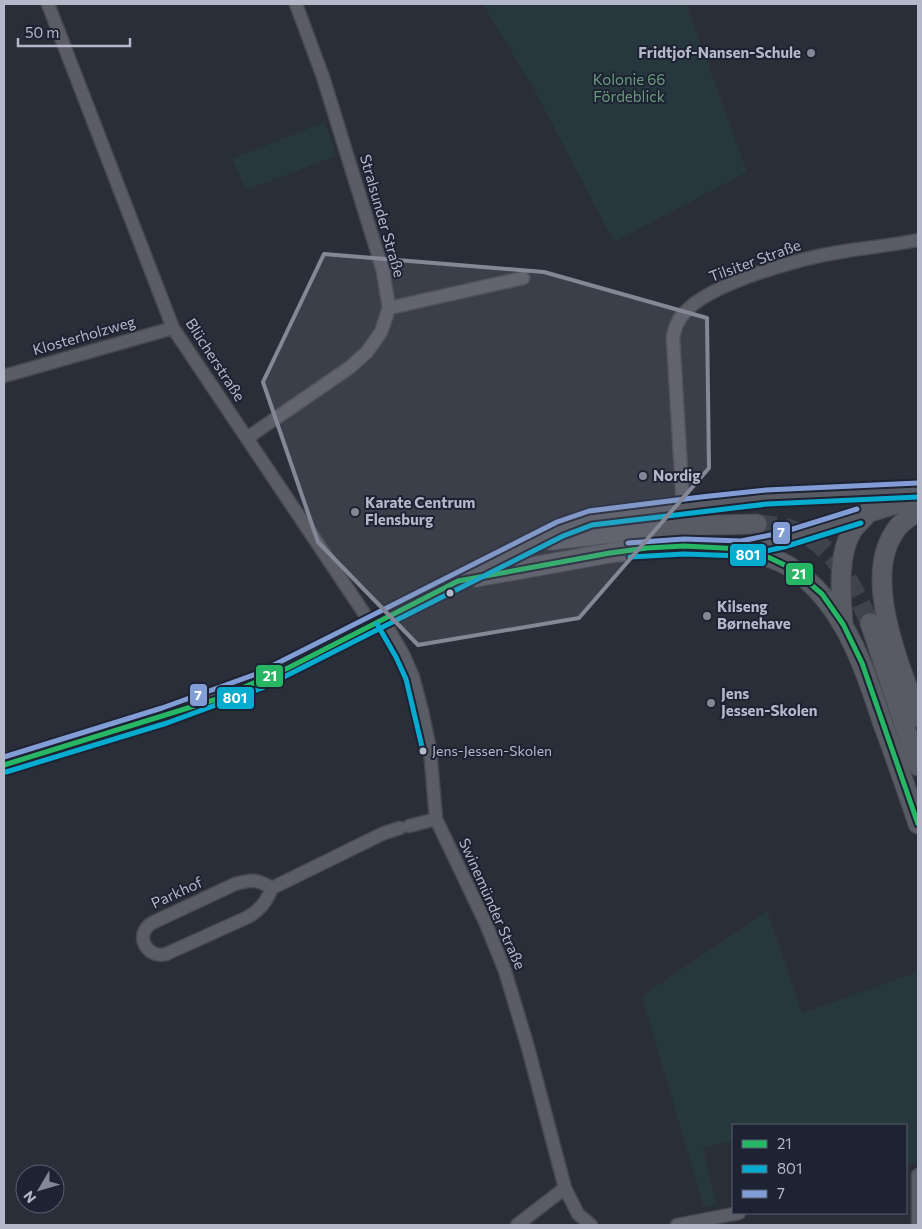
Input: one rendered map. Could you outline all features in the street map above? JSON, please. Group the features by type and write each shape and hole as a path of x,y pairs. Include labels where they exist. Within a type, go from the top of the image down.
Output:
{"main road":[{"path":"4,765 217,698 281,671 533,542 560,529 590,518 766,498 918,491"},
{"path":"843,624 841,586 845,550 852,531 878,504 895,496 918,491"},
{"path":"742,549 782,540 918,497"},
{"path":"918,510 898,527 887,546 881,582 887,624 918,717"},
{"path":"533,542 672,526 757,524"},
{"path":"458,581 610,552 684,546 742,549 770,558 793,569 822,594 843,624 862,663 918,824"},
{"path":"870,623 918,766"}],"street":[{"name":"Blücherstraße","path":"48,4 173,328 247,438 378,622"},
{"name":"Stralsunder Straße","path":"247,438 349,368 367,352 381,332 389,308 383,270 323,77 296,4"},
{"name":"Tilsiter Straße","path":"683,506 673,338 676,324 684,313 694,304 735,282 808,258 918,240"},
{"path":"389,308 523,278"},
{"name":"Klosterholzweg","path":"4,376 173,328"},
{"name":"Swinemünder Straße","path":"378,622 403,654 413,676 430,749 436,819 486,924 505,971 527,1044 565,1188 578,1214 592,1225"},
{"path":"272,888 384,833 436,819"},
{"name":"Parkhof","path":"246,880 258,880 272,888 267,900 259,910 248,917 166,954 160,956 154,954 149,950 144,941 146,927 235,884 246,880"},
{"path":"918,1175 918,1225"},
{"path":"517,1225 565,1188"},
{"path":"677,1225 698,1224 735,1214"}],"highlighted area":[{"path":"324,254 544,272 707,318 709,468 579,618 418,645 318,542 263,382"}],"green space":[{"name":"Kolonie 66 Fördeblick","path":"483,4 686,4 747,172 614,242 535,91"},
{"path":"325,122 336,156 246,190 232,159"},
{"path":"767,911 802,1013 918,972 918,1163 907,1165 907,1124 732,1124 732,1141 703,1148 716,1205 704,1207 642,996"}],"tunnel":[{"path":"757,524 780,527 800,533 816,542 841,568 870,623"}],"transit line":[{"name":"7","path":"4,757 162,708 256,674 557,522 589,511 766,490 918,483"},
{"name":"801","path":"6,772 167,723 262,688 563,536 592,525 767,504 918,497"},
{"name":"7","path":"628,543 684,539 741,541 780,533 857,509"},
{"name":"801","path":"630,557 684,554 743,556 784,547 861,523"},
{"name":"21","path":"4,765 217,699 288,668 458,581 647,548 684,546 742,549 770,558 793,569 822,594 843,624 862,663 918,824"},
{"name":"801","path":"377,624 406,679 423,751"}],"place":[{"name":"Fridtjof-Nansen-Schule","path":"811,53"},
{"name":"Nordig","path":"643,476"},
{"name":"Karate Centrum Flensburg","path":"355,512"},
{"name":"Kilseng Børnehave","path":"707,616"},
{"name":"Jens Jessen-Skolen","path":"711,703"},
{"name":"Jens-Jessen-Skolen","path":"423,751"}]}
